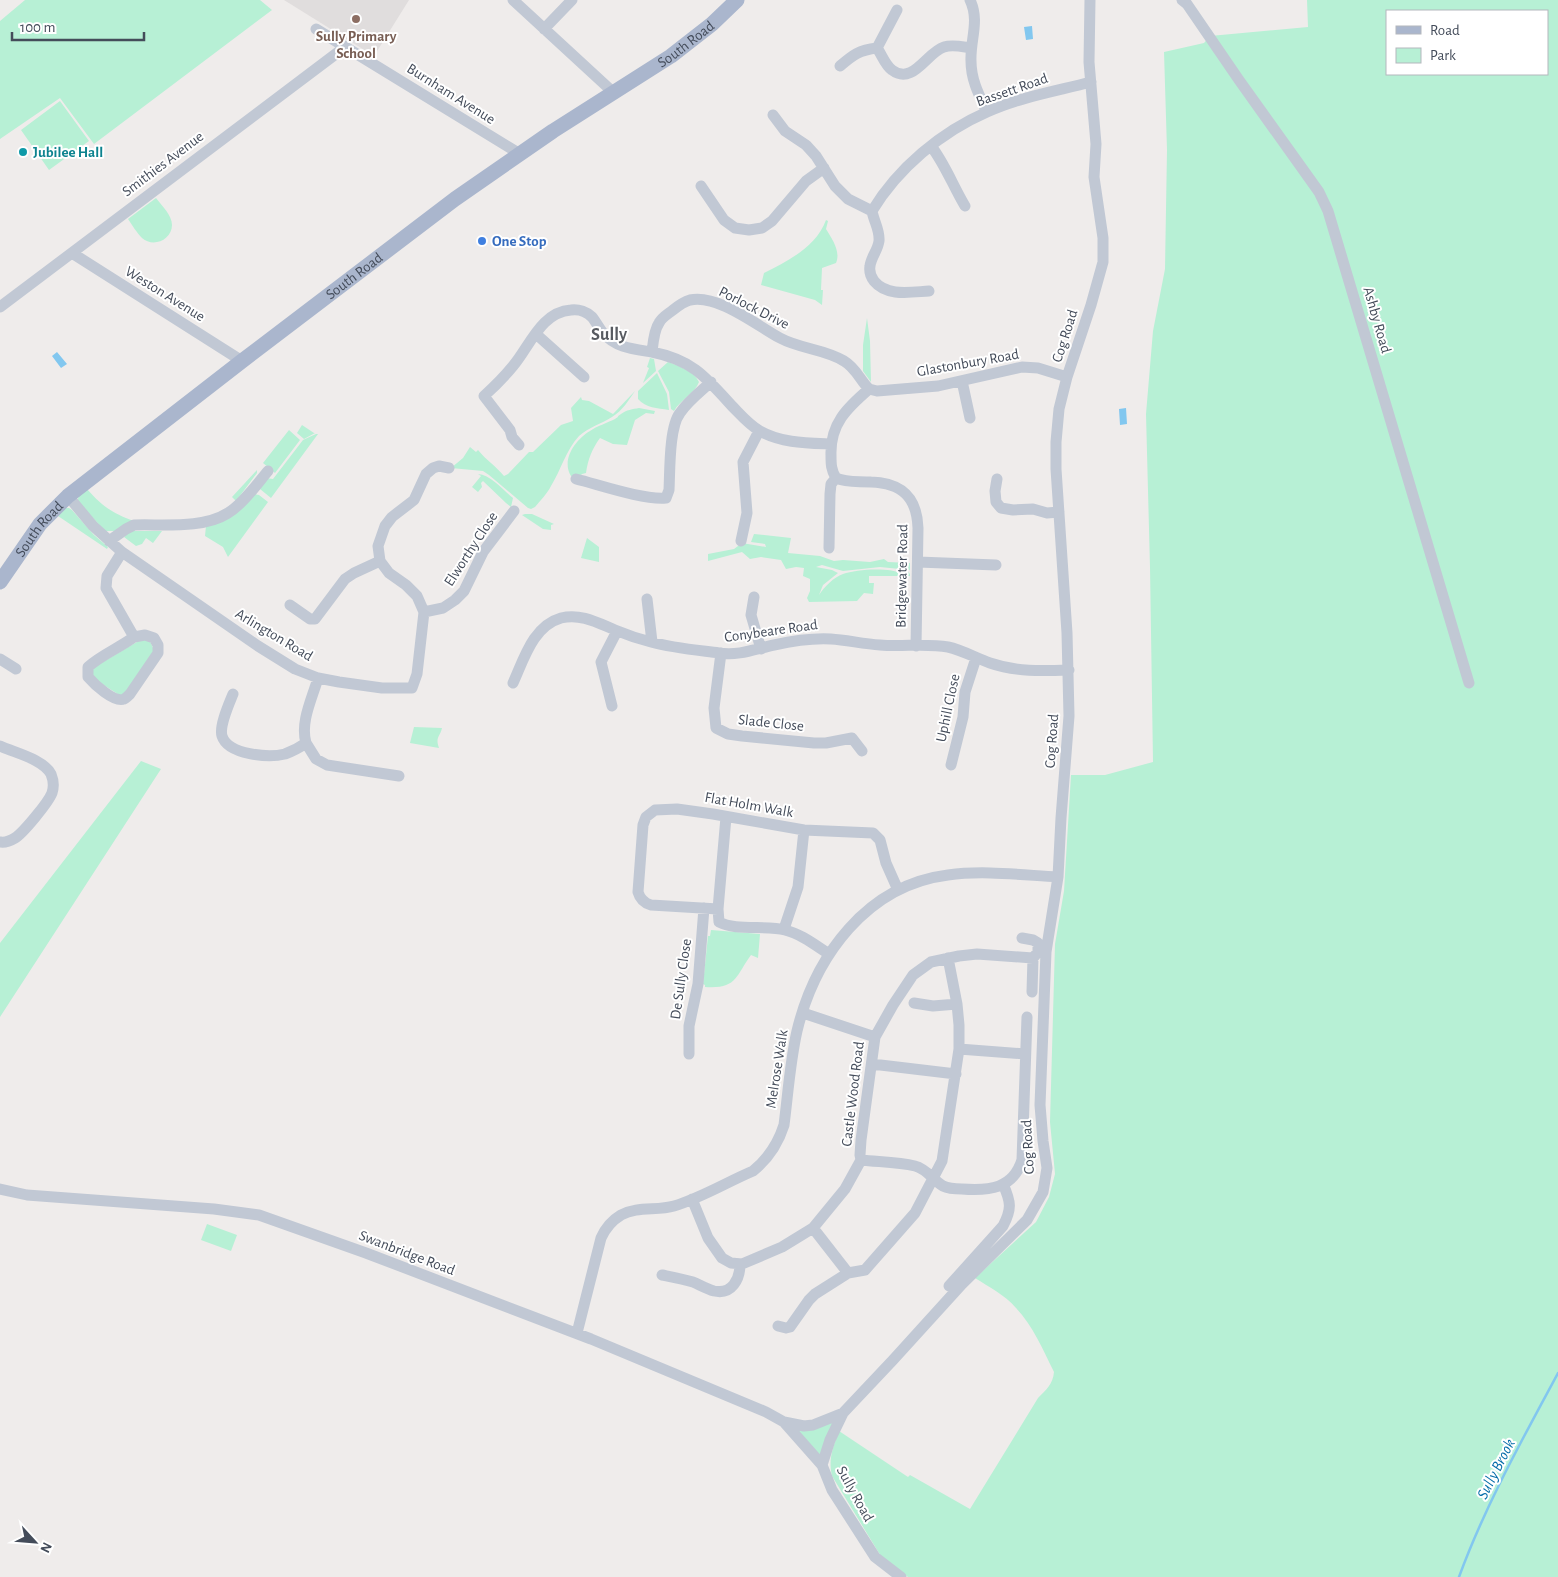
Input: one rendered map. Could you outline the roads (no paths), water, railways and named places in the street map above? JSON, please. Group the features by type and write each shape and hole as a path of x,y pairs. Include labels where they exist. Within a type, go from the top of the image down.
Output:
{"main road":[{"name":"South Road","path":"0,582 40,524 68,496 455,199 691,42 737,0"}],"street":[{"path":"513,0 614,93"},
{"path":"544,29 572,0"},
{"path":"970,0 975,11 975,27 970,62 973,80 987,112"},
{"name":"Cog Road","path":"822,1465 830,1440 843,1412 894,1360 962,1284 1027,1220 1043,1192 1047,1168 1040,1104 1046,952 1058,877 1069,716 1069,670 1056,442 1060,409 1067,377 1103,262 1103,238 1094,177 1096,144 1089,38 1090,0"},
{"name":"Ashby Road","path":"1182,0 1187,4 1319,192 1328,211 1469,683"},
{"path":"877,48 897,10"},
{"name":"Burnham Avenue","path":"316,29 520,154"},
{"name":"Smithies Avenue","path":"0,307 345,46"},
{"path":"877,48 892,70 899,74 907,74 917,69 936,51 944,47 971,48"},
{"path":"840,66 856,53 877,48"},
{"name":"Bassett Road","path":"872,211 905,169 931,146 956,128 987,112 1012,103 1091,82"},
{"path":"773,114 785,132 806,145 816,156 835,186 847,197 872,211 874,222 878,228 879,240 869,270 873,279 880,287 888,291 929,291"},
{"path":"931,146 940,157 965,206"},
{"path":"701,186 724,220 735,228 749,230 762,228 772,221 806,181 824,168"},
{"name":"Weston Avenue","path":"72,253 242,361"},
{"name":"Porlock Drive","path":"652,352 658,324 663,318 689,300 707,301 737,313 782,339 800,347 837,357 852,366 869,389"},
{"path":"519,445 484,396 512,367 546,320 565,310 576,309 584,311 592,317 604,335 616,344 682,360 703,374 742,417 759,431 776,438 792,441 831,444"},
{"path":"536,334 584,377"},
{"name":"Glastonbury Road","path":"869,389 877,391 938,386 1022,367 1038,368 1067,377"},
{"path":"962,381 970,418"},
{"path":"576,479 630,493 666,498 669,490 674,424 679,414 689,402 711,382"},
{"path":"829,548 831,484 836,478 832,471 831,444 834,431 848,408 869,389"},
{"path":"740,541 747,513 742,462 759,431"},
{"path":"424,612 417,596 406,585 389,573 380,561 378,546 385,526 392,517 414,500 426,474 439,466 449,468"},
{"path":"109,541 126,529 134,526 206,522 229,513 249,494 268,471"},
{"name":"Bridgewater Road","path":"836,478 842,481 883,483 896,486 913,502 917,514 916,646"},
{"path":"997,479 996,502 1001,508 1013,510 1033,509 1047,513 1059,512"},
{"name":"Arlington Road","path":"68,496 93,526 122,552 270,654 295,669 318,678 382,688 412,688 417,674 424,612"},
{"name":"Elworthy Close","path":"424,612 443,608 464,591 483,552 514,511"},
{"path":"122,552 107,576 106,588 134,637"},
{"path":"290,604 310,619 315,619 345,579 380,561"},
{"path":"918,562 996,565"},
{"path":"754,597 752,615 761,649"},
{"path":"647,599 652,642"},
{"name":"Conybeare Road","path":"513,683 531,645 539,633 550,623 560,618 578,617 652,642 720,653 745,653 789,642 823,639 881,645 948,647 1011,669 1029,672 1069,670"},
{"path":"612,706 601,662 617,631"},
{"path":"145,635 154,638 158,645 158,653 130,694 124,699 117,699 95,685 88,677 88,667 134,637 145,635"},
{"name":"Slade Close","path":"720,653 714,708 716,728 728,734 805,742 826,743 852,738 862,751"},
{"name":"Uphill Close","path":"951,765 962,717 968,677 976,658"},
{"path":"0,659 16,669"},
{"path":"318,678 303,733 306,743 316,758 327,765 399,776"},
{"path":"232,694 222,728 222,736 227,744 241,752 264,755 284,754 306,743"},
{"path":"0,746 40,762 50,773 53,783 52,793 21,833 13,840 4,843 0,842"},
{"name":"Flat Holm Walk","path":"704,908 651,905 642,901 638,892 643,825 648,814 655,810 713,814 804,830 870,832 880,840 886,862 898,890"},
{"path":"726,817 718,909 719,922 726,925 784,930 801,936 829,954"},
{"path":"784,930 798,887 804,830"},
{"name":"Melrose Walk","path":"577,1333 600,1238 614,1219 628,1212 672,1206 692,1199 753,1170 768,1158 778,1142 784,1125 795,1045 812,987 829,954 843,934 859,917 877,902 898,890 933,877 961,874 1058,877"},
{"path":"704,908 718,909"},
{"name":"De Sully Close","path":"689,1054 689,1026 699,976 704,908"},
{"path":"1022,938 1038,943 1038,952 1033,958 1032,992"},
{"name":"Castle Wood Road","path":"740,1264 748,1263 813,1228 846,1189 861,1160 860,1140 875,1037 913,975 931,962 948,958 978,954 1033,958"},
{"path":"778,1326 790,1327 809,1300 848,1273 865,1270 914,1213 942,1161 959,1049 957,1004 948,958"},
{"path":"914,1003 934,1006 957,1004"},
{"path":"803,1013 875,1037"},
{"path":"861,1160 917,1166 926,1171 942,1186 948,1188 979,1190 1003,1184 1012,1178 1019,1170 1022,1160 1027,1017"},
{"path":"959,1049 1025,1054"},
{"path":"872,1064 956,1074"},
{"path":"929,1309 1003,1226 1009,1214 1010,1204 1003,1184"},
{"name":"Swanbridge Road","path":"0,1189 27,1195 214,1209 259,1215 366,1253 577,1333 766,1412 784,1422"},
{"path":"662,1275 693,1282 714,1291 728,1290 735,1284 738,1277 740,1264 731,1263 722,1258 708,1238 692,1199"},
{"path":"813,1228 848,1273"},
{"name":"Cog Road","path":"784,1422 804,1426 813,1425 843,1412"},
{"name":"Sully Road","path":"784,1422 822,1465 832,1490 874,1557 901,1577"}],"water":[{"path":"1032,26 1033,39 1026,40 1024,27"},
{"path":"57,352 67,364 61,368 52,356"},
{"path":"1126,408 1127,424 1120,425 1119,409"}],"waterway":[{"name":"Sully Brook","path":"1459,1577 1492,1499 1558,1373"}],"place":[{"name":"Sully Primary School","path":"356,19"},
{"name":"Jubilee Hall","path":"23,152"},
{"name":"One Stop","path":"482,241"}],"district":[{"name":"Sully","path":"609,335"}]}
